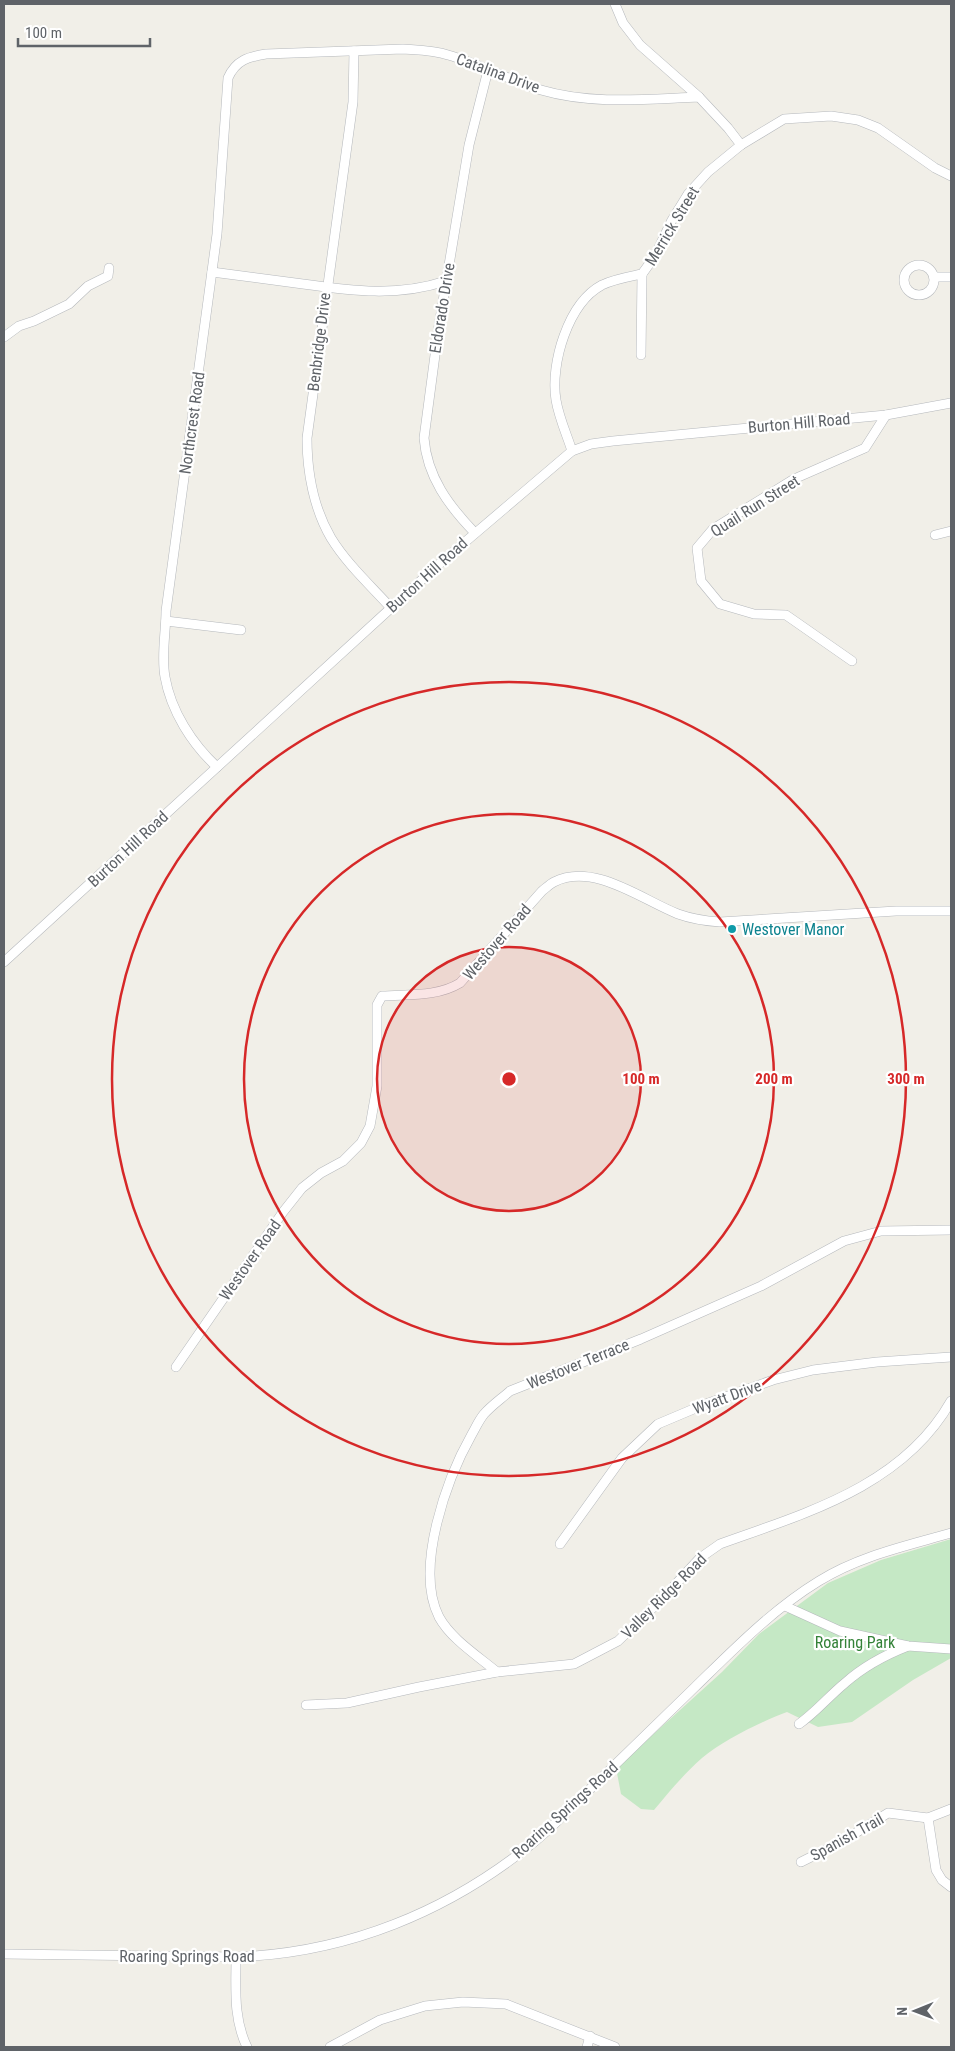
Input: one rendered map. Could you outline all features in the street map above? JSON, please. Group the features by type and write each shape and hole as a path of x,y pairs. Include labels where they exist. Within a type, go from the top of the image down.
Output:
{"street":[{"path":"615,4 623,23 640,45 699,97 741,145"},
{"name":"Catalina Drive","path":"235,66 248,57 266,54 403,49 425,50 448,54 541,90 579,98 641,101 699,97"},
{"name":"Benbridge Drive","path":"354,51 353,102 326,288 307,438 307,456 315,498 331,538 344,556 391,608"},
{"name":"Northcrest Road","path":"217,766 195,744 172,701 165,677 166,621 217,234 228,78 235,66"},
{"name":"Eldorado Drive","path":"475,533 454,512 434,479 425,451 424,438 446,281 469,146 488,70"},
{"name":"Merrick Street","path":"572,452 555,398 556,366 562,340 572,319 590,294 600,286 617,279 642,274 655,256 672,220 688,194 708,172 741,145 784,119 831,116 858,120 878,128 935,168 951,176"},
{"path":"4,337 18,326 34,321 69,304 88,286 108,276 109,268"},
{"path":"212,272 351,291 394,292 415,290 446,281"},
{"path":"641,355 642,274"},
{"path":"934,277 951,277"},
{"name":"Burton Hill Road","path":"4,962 391,608 475,533 572,452 591,444 613,441 886,415 951,403"},
{"name":"Quail Run Street","path":"852,661 786,615 754,614 720,604 701,581 697,548 713,529 794,479 864,448 886,415"},
{"path":"935,534 951,531"},
{"path":"166,621 241,630"},
{"name":"Westover Road","path":"176,1367 283,1212 302,1188 321,1173 343,1161 361,1143 370,1126 375,1099 377,1005 382,996 431,993 448,990 460,983 542,891 554,881 571,877 592,876 622,887 678,914 700,920 720,922 896,911 951,911"},
{"name":"Westover Terrace","path":"497,1672 446,1627 438,1616 430,1572 434,1534 454,1470 483,1416 493,1405 510,1391 641,1340 753,1290 844,1241 881,1231 951,1230"},
{"name":"Wyatt Drive","path":"560,1544 622,1458 658,1424 702,1405 813,1370 877,1362 951,1357"},
{"name":"Valley Ridge Road","path":"306,1705 347,1703 497,1672 574,1664 618,1641 711,1549 720,1544 823,1507 883,1474 912,1450 928,1433 951,1400"},
{"name":"Roaring Springs Road","path":"4,1954 269,1956 304,1951 395,1926 460,1894 536,1841 737,1647 819,1580 888,1549 951,1533"},
{"path":"785,1606 840,1631 908,1646 951,1649"},
{"path":"799,1724 818,1710 845,1682 883,1656 908,1646"},
{"name":"Spanish Trail","path":"802,1862 841,1842 888,1813 928,1818 951,1809"},
{"path":"928,1818 936,1870 942,1880 951,1887"},
{"path":"236,1957 235,1997 237,2017 247,2047"},
{"path":"330,2047 387,2018 425,2006 463,2002 506,2004 615,2047"},
{"path":"587,2047 590,2036"}],"green space":[{"name":"Roaring Park","path":"951,1539 951,1658 913,1680 852,1722 818,1727 787,1712 743,1732 702,1758 654,1810 641,1809 621,1794 616,1768 722,1672 759,1634 828,1583 881,1560"}],"place":[{"name":"Westover Manor","path":"732,929"}]}
